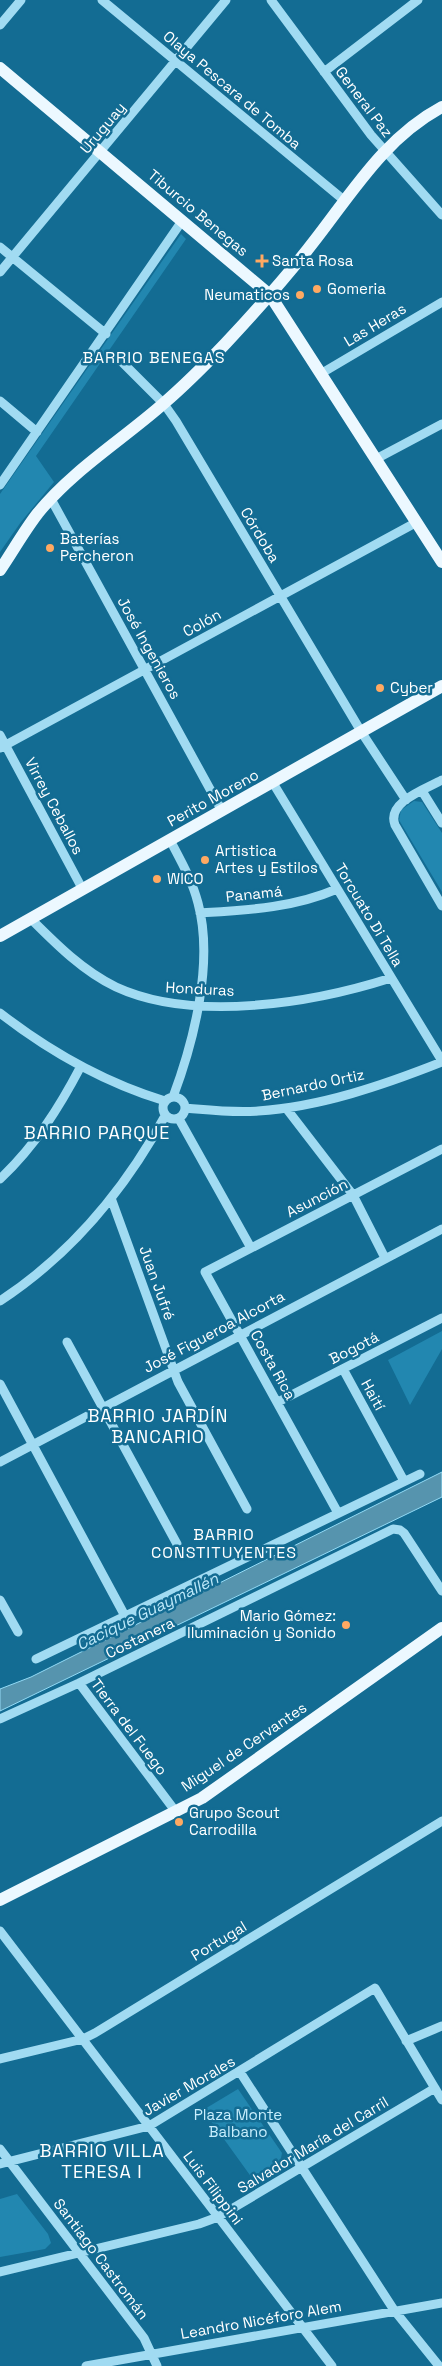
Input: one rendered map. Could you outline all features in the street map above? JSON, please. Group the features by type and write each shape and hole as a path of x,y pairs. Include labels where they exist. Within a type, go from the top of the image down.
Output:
{"main road":[{"name":"Tiburcio Benegas","path":"0,68 270,295 442,562"},
{"path":"0,570 38,513 51,499 107,448 164,404 225,343 270,295 384,152 420,120 442,107"},
{"name":"Perito Moreno","path":"0,936 362,733 442,686"},
{"name":"Miguel de Cervantes","path":"0,1900 210,1793 442,1628"}],"street":[{"path":"0,25 21,0"},
{"name":"Olaya Pescara de Tomba","path":"102,0 345,201"},
{"name":"Uruguay","path":"0,272 226,0"},
{"name":"General Paz","path":"271,0 384,152 442,215"},
{"path":"324,72 418,0"},
{"path":"0,485 106,334 182,220"},
{"path":"0,247 106,334"},
{"name":"Las Heras","path":"322,373 442,302"},
{"name":"Córdoba","path":"121,361 164,404 176,421 362,733 406,800"},
{"path":"0,401 37,432"},
{"path":"376,458 442,424"},
{"name":"José Ingenieros","path":"51,499 222,811"},
{"name":"Colón","path":"3,747 417,522"},
{"name":"Virrey Ceballos","path":"0,735 3,747 83,890"},
{"path":"442,780 406,800 394,812 395,825 442,906"},
{"name":"Torcuato Di Tella","path":"273,783 442,1061"},
{"path":"422,791 442,823"},
{"path":"2,1018 81,1066 120,1084 169,1099 183,1102 185,1108 183,1115 179,1119 171,1120 165,1116 162,1108 169,1099 191,1048 199,1005 203,953 200,913 191,882 170,840"},
{"name":"Panamá","path":"200,913 271,908 307,900 337,889"},
{"name":"Honduras","path":"31,919 71,958 106,982 155,1000 199,1005 239,1005 308,999 360,988 391,978"},
{"name":"Bernardo Ortiz","path":"185,1108 243,1111 286,1108 367,1089 442,1061"},
{"path":"0,1178 24,1154 54,1116 81,1066"},
{"path":"286,1108 353,1195 385,1258"},
{"path":"0,1301 51,1263 81,1233 112,1198 143,1154 165,1116"},
{"path":"179,1119 251,1248"},
{"name":"Asunción","path":"205,1272 442,1149"},
{"name":"Juan Jufré","path":"112,1198 178,1382 247,1508"},
{"name":"José Figueroa Alcorta","path":"0,1462 173,1369 442,1229"},
{"name":"Costa Rica","path":"205,1272 338,1513"},
{"name":"Bogotá","path":"278,1402 442,1318"},
{"path":"67,1342 177,1544"},
{"name":"Haití","path":"343,1369 404,1481"},
{"path":"0,1384 125,1616"},
{"path":"36,1659 420,1474"},
{"name":"Costanera","path":"0,1719 79,1683 393,1529 404,1533 442,1591"},
{"path":"0,1600 18,1632"},
{"name":"Tierra del Fuego","path":"79,1683 176,1812"},
{"name":"Portugal","path":"0,2059 83,2039 442,1821"},
{"name":"Luis Filippini","path":"0,1931 332,2366"},
{"name":"Javier Morales","path":"0,2164 149,2126 375,1988 406,2041"},
{"path":"442,2026 406,2041 442,2100"},
{"path":"240,2072 394,2310 439,2366"},
{"name":"Salvador María del Carril","path":"0,2272 199,2224 218,2217 434,2088"},
{"name":"Santiago Castromán","path":"0,2149 144,2338 153,2353 157,2366"},
{"name":"Leandro Nicéforo Alem","path":"86,2366 442,2303"}],"green space":[{"path":"181,234 186,239 36,456 54,482 21,522 0,552 0,494"},
{"path":"414,801 422,802 442,833 442,892 399,820 401,810"},
{"path":"442,1331 442,1349 410,1405 388,1360"},
{"name":"Plaza Monte Balbano","path":"238,2089 282,2153 280,2163 252,2178 203,2110"},
{"path":"17,2194 48,2234 51,2243 45,2249 0,2257 0,2199"}],"shaded area":[{"path":"442,1472 442,1497 0,1711 0,1689 31,1677"}],"place":[{"name":"Santa Rosa","path":"262,261"},
{"name":"Gomeria","path":"317,289"},
{"name":"Neumaticos","path":"300,295"},
{"name":"Baterías Percheron","path":"50,548"},
{"name":"Cyber","path":"380,688"},
{"name":"Artistica Artes y Estilos","path":"205,860"},
{"name":"WICO","path":"157,879"},
{"name":"Mario Gómez: Iluminación y Sonido","path":"346,1625"},
{"name":"Grupo Scout Carrodilla","path":"179,1822"}],"district":[{"name":"BARRIO BENEGAS","path":"154,357"},
{"name":"BARRIO PARQUE","path":"97,1133"},
{"name":"BARRIO JARDÍN BANCARIO","path":"158,1426"},
{"name":"BARRIO CONSTITUYENTES","path":"224,1543"},
{"name":"BARRIO VILLA TERESA I","path":"102,2161"}],"water label":[{"name":"Cacique Guaymallén","path":"147,1611"}]}
